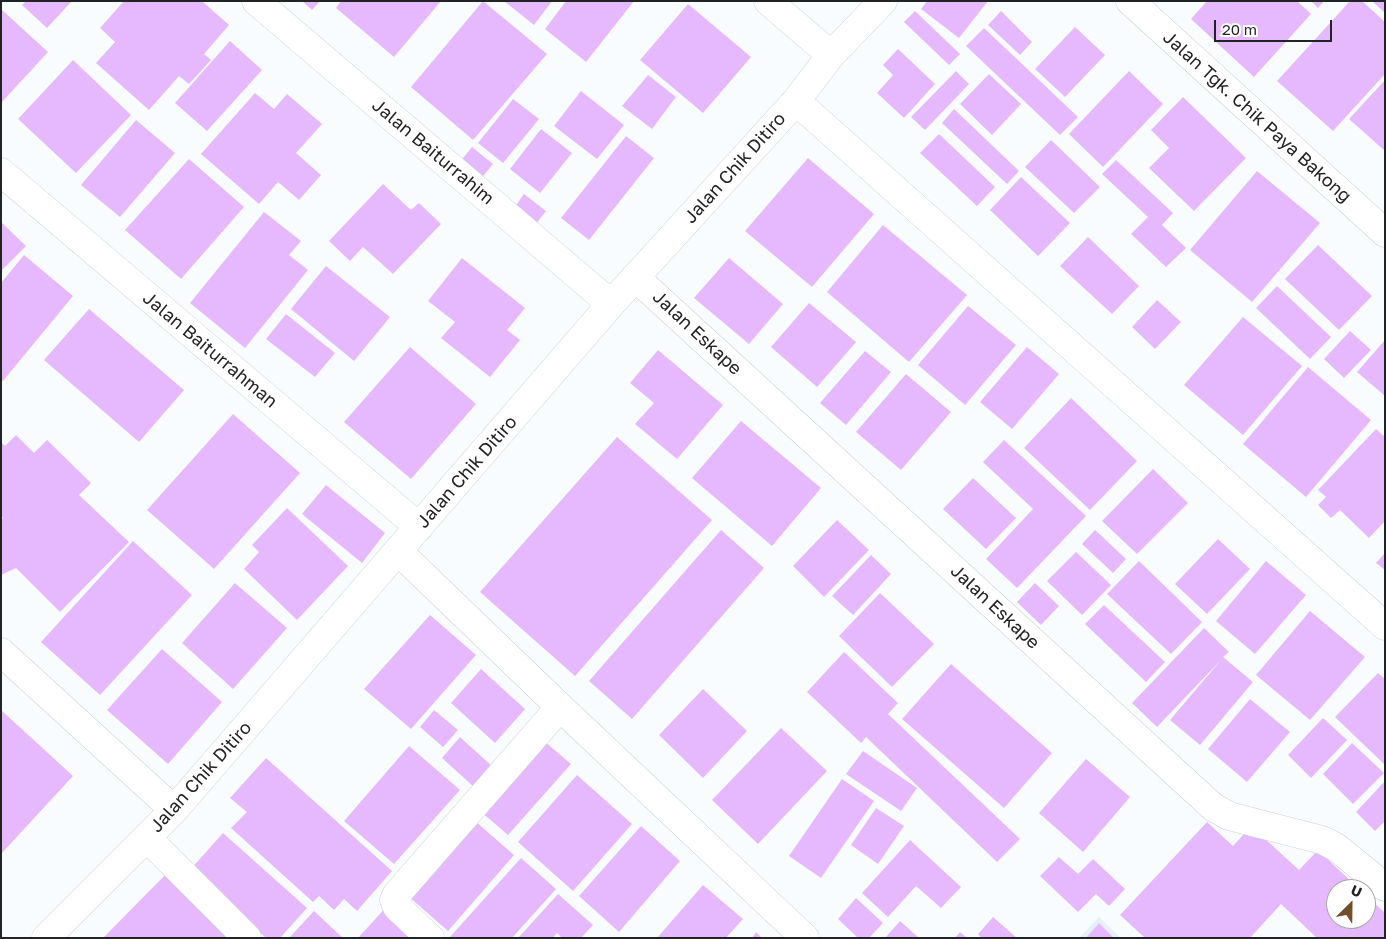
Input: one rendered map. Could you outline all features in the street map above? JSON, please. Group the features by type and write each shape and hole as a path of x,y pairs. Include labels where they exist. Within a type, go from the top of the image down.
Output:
{"street":[{"name":"Jalan Baiturrahim","path":"256,1 611,304"},
{"path":"768,1 831,56"},
{"name":"Jalan Chik Ditiro","path":"46,938 174,810 611,304 796,102 831,56 883,1"},
{"name":"Jalan Tgk. Chik Paya Bakong","path":"1130,1 1385,233"},
{"path":"796,102 1385,626"},
{"name":"Jalan Baiturrahman","path":"1,172 419,527"},
{"name":"Jalan Eskape","path":"635,277 1213,807 1229,816 1322,840 1336,847 1385,886"},
{"path":"398,551 805,938"},
{"path":"1,652 174,810"},
{"path":"430,938 398,907 394,900 397,894 560,707"},
{"path":"147,838 247,938"}],"shaded area":[{"path":"1099,917 1121,938 1079,938"}],"building":[{"path":"26,1 72,1 47,28 22,5"},
{"path":"124,1 202,1 229,25 204,54 211,60 189,84 179,76 149,110 96,63 115,42 100,28"},
{"path":"302,1 320,1 312,10"},
{"path":"341,1 441,1 394,57 336,8"},
{"path":"483,1 547,54 473,140 411,87"},
{"path":"504,1 552,1 534,25"},
{"path":"566,1 634,1 586,62 545,29"},
{"path":"927,1 988,1 959,38 921,9"},
{"path":"1207,1 1297,1 1311,14 1254,77 1191,19"},
{"path":"1311,1 1324,1 1318,8"},
{"path":"1350,1 1362,1 1385,22 1385,74 1333,131 1277,81"},
{"path":"1372,1 1385,1 1385,13"},
{"path":"688,4 751,57 703,113 640,60"},
{"path":"1,9 48,52 1,103"},
{"path":"915,11 960,54 949,65 904,22"},
{"path":"1001,11 1032,42 1020,55 988,25"},
{"path":"1075,27 1105,55 1065,97 1035,69"},
{"path":"984,28 1078,117 1060,135 966,46"},
{"path":"230,41 262,70 207,131 175,103"},
{"path":"898,49 935,84 904,118 877,93 893,75 883,65"},
{"path":"73,60 131,115 76,173 18,119"},
{"path":"956,71 969,84 925,130 911,117"},
{"path":"1129,71 1163,104 1103,167 1069,134"},
{"path":"989,74 1021,104 992,135 960,104"},
{"path":"648,75 676,97 652,129 622,106"},
{"path":"1385,80 1385,151 1349,119"},
{"path":"581,91 624,125 597,159 554,126"},
{"path":"255,93 274,109 287,94 322,124 296,153 321,175 299,200 278,182 259,204 201,154"},
{"path":"1183,97 1246,158 1194,211 1149,168 1169,148 1151,130"},
{"path":"513,99 539,119 503,163 478,143"},
{"path":"954,109 1019,171 1007,184 942,123"},
{"path":"136,120 175,153 120,217 81,185"},
{"path":"541,129 572,153 540,193 510,169"},
{"path":"939,134 995,187 977,206 920,153"},
{"path":"626,136 654,158 589,240 561,218"},
{"path":"1051,140 1100,187 1074,213 1025,167"},
{"path":"472,147 493,164 480,180 459,163"},
{"path":"808,158 874,214 812,287 745,231"},
{"path":"189,159 244,207 181,279 125,230"},
{"path":"1116,160 1173,213 1162,225 1186,248 1166,267 1131,234 1148,217 1102,174"},
{"path":"1257,171 1320,223 1252,302 1190,250"},
{"path":"1021,177 1070,223 1038,256 990,210"},
{"path":"383,184 411,210 419,203 441,224 393,274 363,247 350,261 329,241"},
{"path":"524,194 546,211 535,225 514,208"},
{"path":"264,212 301,241 289,255 308,270 245,348 190,303"},
{"path":"1,222 26,246 1,271"},
{"path":"883,225 967,295 909,362 827,292"},
{"path":"1088,237 1139,286 1112,314 1060,266"},
{"path":"1318,245 1372,296 1339,330 1285,279"},
{"path":"24,255 73,296 3,381 1,379 1,283"},
{"path":"462,258 525,308 507,330 520,340 490,377 441,338 455,322 428,301"},
{"path":"729,258 783,304 749,344 694,298"},
{"path":"326,266 390,317 354,361 291,309"},
{"path":"1277,286 1331,337 1310,359 1256,308"},
{"path":"1157,300 1181,322 1155,349 1132,327"},
{"path":"809,303 856,342 817,387 771,347"},
{"path":"968,306 1016,345 965,405 918,365"},
{"path":"89,309 184,390 139,442 44,360"},
{"path":"286,314 335,353 315,377 266,339"},
{"path":"1243,317 1302,366 1243,435 1184,385"},
{"path":"1350,331 1371,350 1344,378 1324,359"},
{"path":"1385,340 1385,396 1357,372"},
{"path":"410,347 476,404 411,479 344,422"},
{"path":"1027,347 1059,374 1012,429 980,402"},
{"path":"658,350 723,405 677,459 635,424 654,403 630,383"},
{"path":"865,351 891,372 846,425 820,403"},
{"path":"1308,367 1371,420 1306,497 1243,444"},
{"path":"906,374 951,412 901,470 856,432"},
{"path":"1071,398 1137,461 1090,510 1024,448"},
{"path":"233,414 300,473 214,569 147,510"},
{"path":"741,421 821,488 772,546 692,478"},
{"path":"1376,429 1385,437 1385,521 1369,538 1340,510 1331,518 1318,505 1326,497 1318,490"},
{"path":"16,435 34,453 47,440 91,483 79,495 129,542 60,612 16,568 1,575 1,520 3,518 1,516 1,442 5,446"},
{"path":"617,437 712,520 575,676 480,592"},
{"path":"1004,440 1086,516 1017,588 986,559 1033,509 983,462"},
{"path":"1153,469 1188,503 1137,554 1102,521"},
{"path":"973,478 1016,518 986,549 943,509"},
{"path":"326,485 385,533 362,563 302,514"},
{"path":"287,508 348,566 297,620 244,569 259,552 252,545"},
{"path":"837,520 869,550 824,597 793,566"},
{"path":"721,530 764,568 632,719 589,681"},
{"path":"1095,530 1126,559 1113,573 1082,544"},
{"path":"1218,539 1250,569 1207,614 1175,584"},
{"path":"133,541 192,595 100,695 41,642"},
{"path":"1076,552 1111,585 1082,615 1047,581"},
{"path":"1385,553 1385,570 1376,563"},
{"path":"871,555 891,574 853,615 832,596"},
{"path":"1139,561 1202,622 1171,654 1107,594"},
{"path":"1266,561 1306,595 1255,654 1216,621"},
{"path":"235,583 287,628 233,689 182,643"},
{"path":"1035,583 1059,606 1041,625 1017,602"},
{"path":"880,593 934,644 892,687 839,636"},
{"path":"1104,605 1165,662 1146,682 1085,624"},
{"path":"1310,611 1365,657 1310,720 1256,675"},
{"path":"430,615 476,655 411,729 364,689"},
{"path":"1204,628 1229,652 1223,657 1253,682 1200,745 1170,720 1221,660 1157,727 1132,703"},
{"path":"162,649 222,702 168,764 107,710"},
{"path":"844,652 898,703 888,714 1020,839 997,862 866,737 861,743 807,692"},
{"path":"951,664 1052,753 1004,808 902,719"},
{"path":"481,669 525,709 495,743 451,703"},
{"path":"1378,673 1385,679 1385,765 1335,717"},
{"path":"703,689 747,731 703,778 659,735"},
{"path":"1250,699 1290,732 1247,782 1208,749"},
{"path":"1,710 73,776 1,854"},
{"path":"434,710 458,730 443,747 420,727"},
{"path":"1323,718 1347,740 1311,778 1288,755"},
{"path":"781,728 827,771 758,844 712,800"},
{"path":"460,737 494,768 475,788 442,758"},
{"path":"543,740 571,764 508,835 480,811"},
{"path":"1352,743 1384,773 1353,804 1323,774"},
{"path":"409,746 460,790 394,864 344,821"},
{"path":"863,751 917,788 901,811 846,774"},
{"path":"266,758 392,871 357,911 344,899 334,910 319,896 313,902 231,828 247,812 230,798"},
{"path":"1086,759 1130,797 1083,852 1039,813"},
{"path":"577,775 632,824 573,891 518,842"},
{"path":"842,779 874,801 821,878 789,856"},
{"path":"1385,781 1385,821 1375,831 1356,812"},
{"path":"876,808 904,826 878,864 851,845"},
{"path":"475,821 514,855 448,931 408,896"},
{"path":"1207,822 1233,846 1251,826 1299,870 1318,850 1348,879 1326,879 1326,929 1376,929 1376,904 1385,913 1385,938 1317,938 1281,904 1250,938 1145,938 1120,915"},
{"path":"641,826 680,861 619,932 579,896"},
{"path":"223,833 307,908 280,938 266,938 190,870"},
{"path":"910,840 961,887 941,908 916,886 888,917 862,893"},
{"path":"1059,857 1078,874 1093,859 1125,889 1109,906 1096,894 1078,912 1040,876"},
{"path":"521,858 556,889 512,938 449,938"},
{"path":"168,872 235,938 103,938"},
{"path":"703,885 743,919 726,938 657,938"},
{"path":"558,894 593,925 581,938 562,938 557,933 553,938 518,938"},
{"path":"856,898 883,923 869,938 858,938 838,919"},
{"path":"388,905 424,938 358,938"},
{"path":"314,911 343,938 289,938"},
{"path":"993,917 1017,938 981,938 978,934"},
{"path":"900,921 919,938 885,938"},
{"path":"1099,923 1114,938 1086,938"},
{"path":"756,932 762,938 752,938"},
{"path":"960,932 967,938 955,938"}]}
